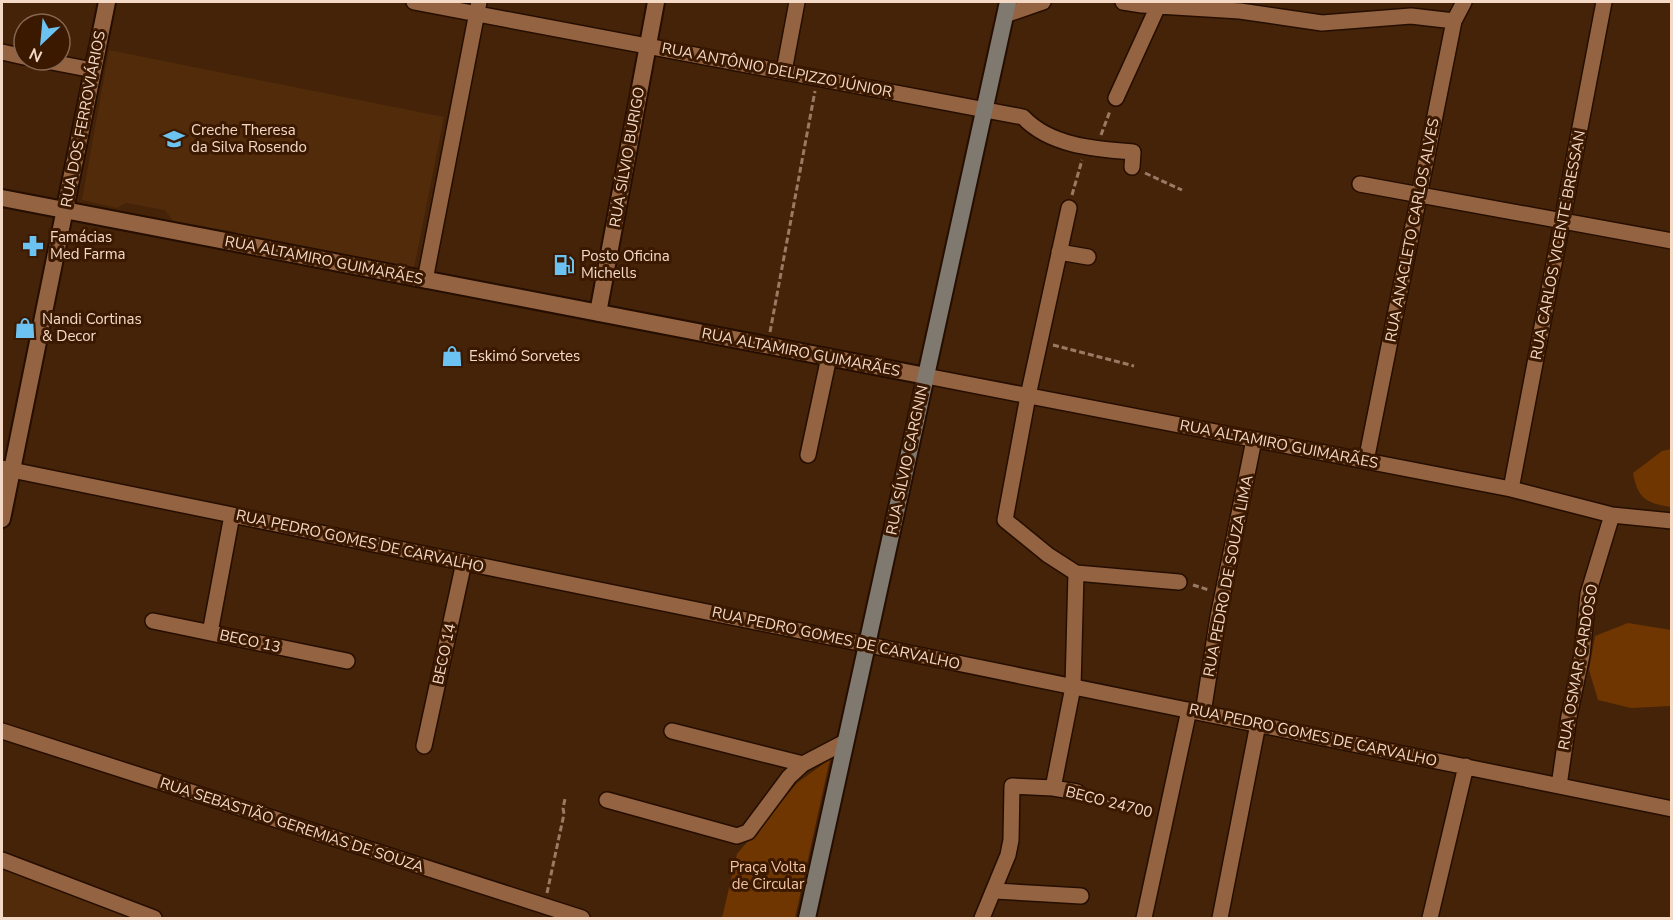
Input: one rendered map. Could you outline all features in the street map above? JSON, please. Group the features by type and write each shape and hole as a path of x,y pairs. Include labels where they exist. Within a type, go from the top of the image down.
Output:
{"main road":[{"name":"RUA SÍLVIO CARGNIN","path":"807,918 1006,8"}],"street":[{"name":"RUA DOS FERROVIÁRIOS","path":"2,519 7,469 107,2"},
{"name":"RUA ANTÔNIO DELPIZZO JÚNIOR","path":"414,2 478,7 647,46 1023,117 1033,128 1047,135 1132,160"},
{"name":"RUA SÍLVIO BURIGO","path":"598,313 656,2"},
{"path":"784,72 797,2"},
{"path":"1006,8 1043,2"},
{"path":"1123,2 1249,12 1322,23 1412,16 1454,21"},
{"name":"RUA ANACLETO CARLOS ALVES","path":"1366,461 1454,21 1464,2"},
{"name":"RUA CARLOS VICENTE BRESSAN","path":"1511,489 1604,2"},
{"path":"1116,98 1158,6"},
{"path":"425,280 478,7"},
{"path":"72,66 93,70"},
{"path":"1360,184 1671,241"},
{"name":"RUA ALTAMIRO GUIMARÃES","path":"2,198 1511,489 1612,516 1671,521"},
{"path":"1069,208 1028,396 1005,520 1048,555 1076,573 1179,582"},
{"path":"1059,252 1088,257"},
{"path":"808,455 829,357"},
{"name":"RUA PEDRO DE SOUZA LIMA","path":"1144,918 1166,815 1196,711 1254,440"},
{"name":"RUA PEDRO GOMES DE CARVALHO","path":"7,469 1671,808"},
{"path":"210,633 232,515"},
{"name":"RUA OSMAR CARDOSO","path":"1559,786 1569,716 1582,656 1588,594 1612,516"},
{"name":"BECO 14","path":"424,746 464,562"},
{"path":"1053,788 1073,687 1076,573"},
{"name":"BECO 13","path":"153,621 347,661"},
{"path":"1220,918 1258,724"},
{"name":"RUA SEBASTIÃO GEREMIAS DE SOUZA","path":"2,731 582,918"},
{"path":"672,731 803,764"},
{"path":"607,800 737,836 743,835 748,832 789,777 803,764 845,742"},
{"path":"1430,918 1466,766"},
{"name":"BECO 24700","path":"995,891 1011,840 1012,786 1077,792"},
{"path":"2,860 154,918"},
{"path":"982,918 995,891 1081,896"}],"path":[{"path":"767,346 818,78"},
{"path":"1069,208 1091,148 1116,98"},
{"path":"1132,160 1182,190"},
{"path":"1040,341 1134,366"},
{"path":"1179,582 1222,593"},
{"name":"BECO 24700","path":"1077,792 1166,815"},
{"path":"544,906 564,814 565,799"}],"shaded area":[{"path":"109,50 444,117 414,268 173,221 165,210 126,203 117,208 82,200"},
{"path":"2,869 131,918 2,918"}],"green space":[{"path":"1671,449 1671,507 1655,504 1644,498 1638,489 1633,473 1662,451"},
{"path":"1628,623 1671,630 1671,706 1631,708 1598,700 1589,670 1595,636"},
{"name":"Praça Volta de Circular","path":"830,759 795,918 722,918 737,854 797,783"}],"place":[{"name":"Creche Theresa da Silva Rosendo","path":"174,139"},
{"name":"Famácias Med Farma","path":"33,246"},
{"name":"Posto Oficina Michells","path":"564,265"},
{"name":"Nandi Cortinas & Decor","path":"25,328"},
{"name":"Eskimó Sorvetes","path":"452,356"}]}
